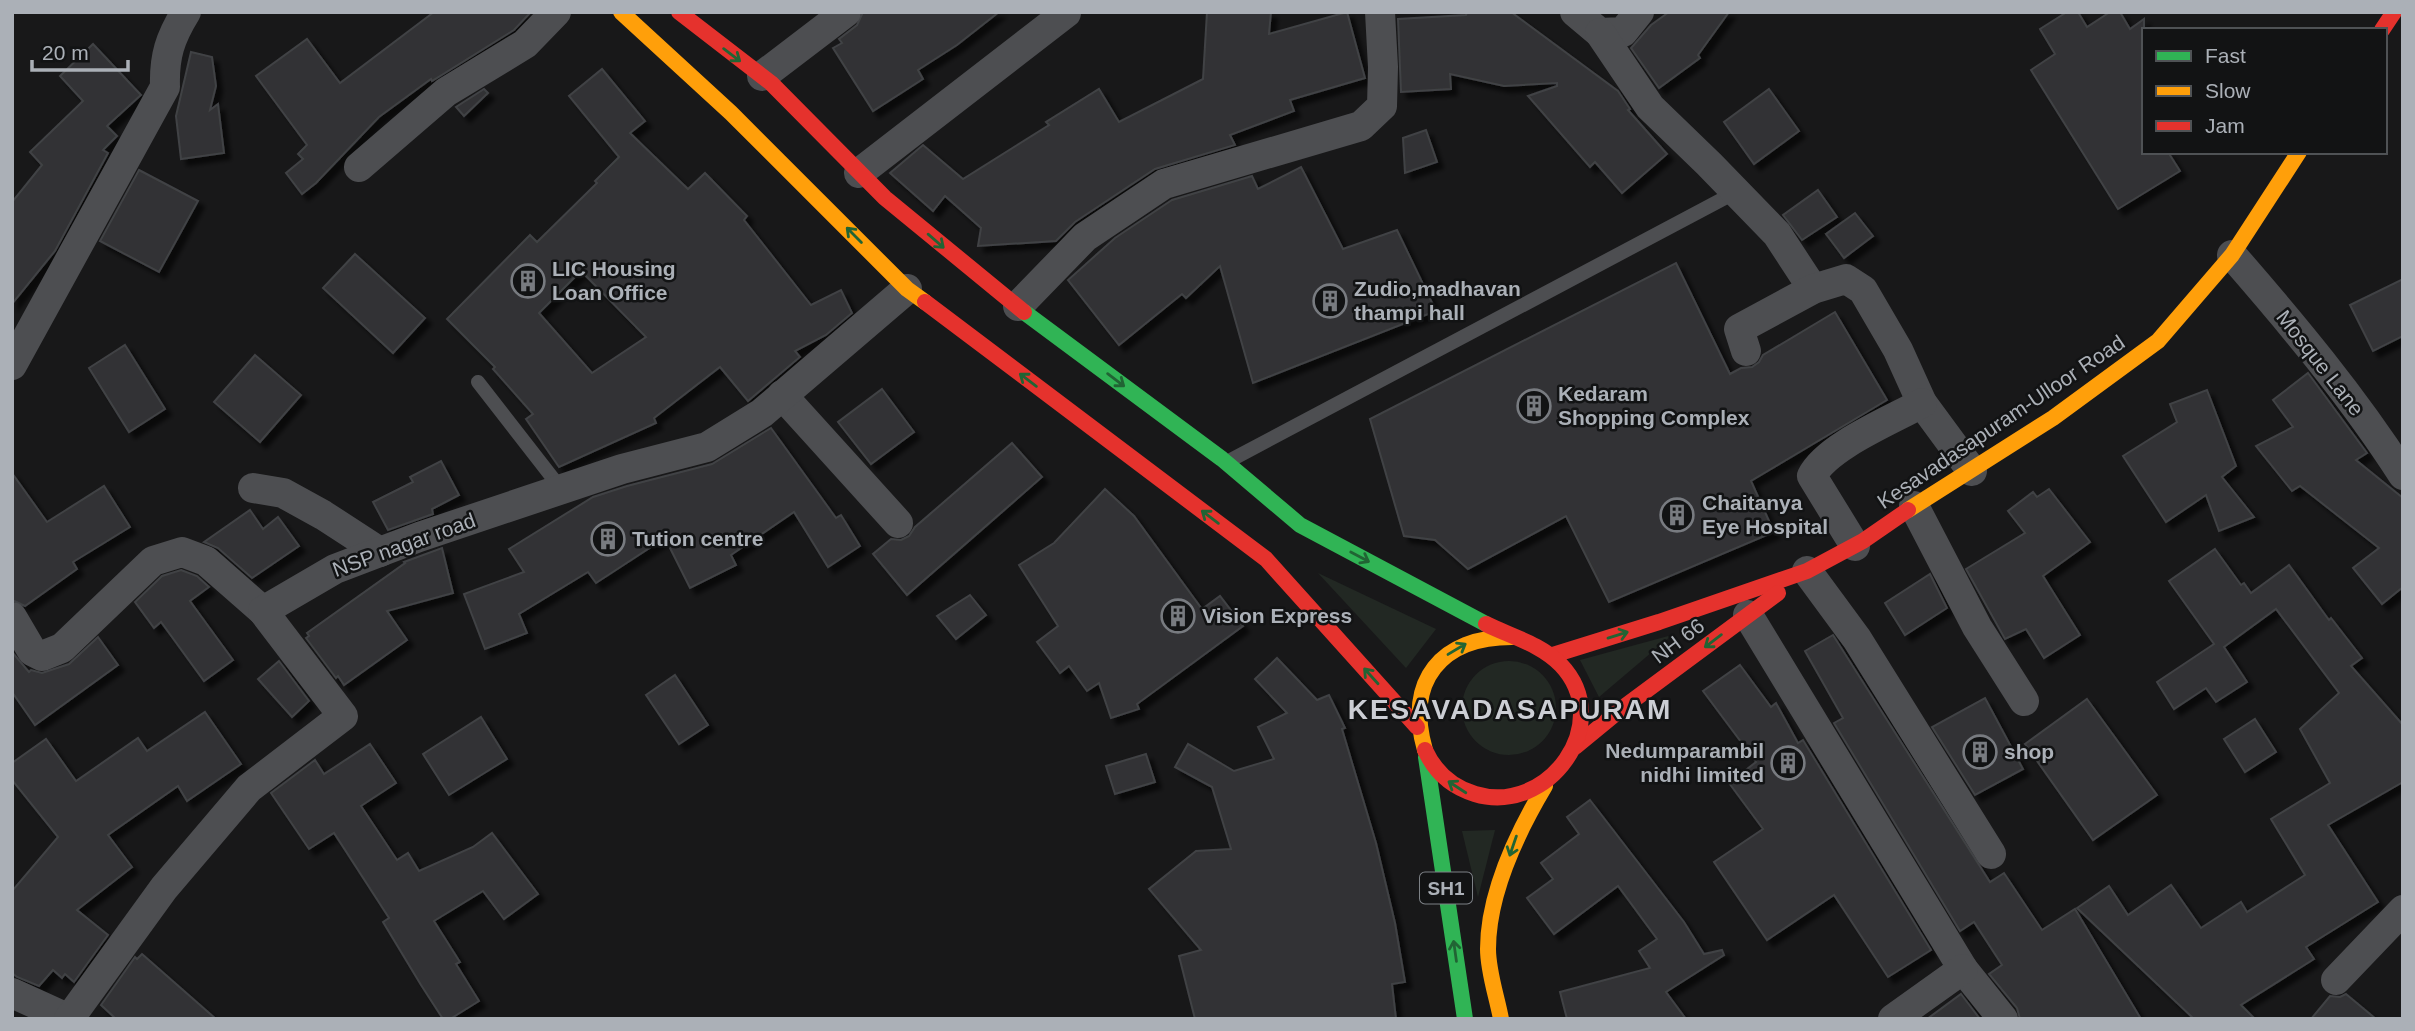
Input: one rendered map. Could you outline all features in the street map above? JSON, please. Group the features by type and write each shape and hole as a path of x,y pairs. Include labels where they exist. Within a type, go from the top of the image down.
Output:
{"main road":[{"path":"621,12 731,113 907,289 1270,555 1417,727"},
{"path":"679,12 762,76 859,173 958,260 1226,462 1296,529 1512,637 1553,656 1807,571"},
{"path":"2383,28 2394,12"},
{"name":"Kesavadasapuram-Ulloor Road","path":"1807,571 1855,546 2053,418 2158,341 2232,255 2298,154"},
{"name":"NH 66","path":"1545,786 1575,747 1620,710 1807,571"},
{"path":"1512,637 1487,637 1463,644 1443,659 1427,679 1419,702 1417,727 1426,757 1437,772 1467,793 1504,799 1545,786"},
{"name":"NH 66","path":"1553,656 1569,674 1578,698 1580,722 1575,747"},
{"name":"SH1","path":"1426,757 1465,1019"},
{"name":"SH1","path":"1501,1019 1488,950 1496,894 1519,830 1545,786"}],"street":[{"path":"12,365 165,87 164,64 173,34 186,12"},
{"path":"359,167 446,92 525,44 556,12"},
{"path":"762,76 846,12"},
{"path":"1018,306 1085,237 1164,184 1361,126 1382,106 1380,12"},
{"path":"1575,12 1600,33 1650,107 1777,234 1813,289"},
{"path":"1600,33 1623,32 1639,12"},
{"path":"859,173 1066,13"},
{"name":"Mosque Lane","path":"2232,255 2295,327 2403,475"},
{"path":"1745,351 1740,329 1813,289 1846,279 1863,290 1898,350 1922,404 1972,471"},
{"name":"NSP nagar road","path":"262,611 335,569 380,552 622,469 707,447 762,413 907,289"},
{"path":"782,395 898,523"},
{"path":"1855,546 1812,476 1818,464 1845,445 1922,404"},
{"path":"253,488 283,493 380,552"},
{"path":"1914,506 1977,627 2024,701"},
{"path":"12,617 32,651 42,656 55,653 153,561 182,552 206,561 262,611 343,716 249,788 164,888 69,1019 12,993"},
{"path":"1807,571 1857,639 1992,854"},
{"path":"1748,615 1963,969 2003,1019"},
{"path":"2336,980 2403,910"},
{"path":"1893,1019 1963,969"}],"lane":[{"path":"1226,462 1737,192"},
{"path":"478,382 562,489"}],"shaded area":[{"path":"1318,573 1436,629 1406,668"},
{"path":"1672,635 1599,697 1580,660"},
{"path":"1509,661 1527,665 1542,675 1552,690 1556,708 1552,726 1542,741 1527,751 1509,755 1491,751 1476,741 1466,726 1462,708 1466,690 1476,675 1491,665"},
{"path":"1495,830 1478,897 1462,831"}],"building":[{"path":"434,12 531,12 514,30 432,81 431,79 379,117 316,183 302,194 286,173 303,159 298,154 307,145 256,76 307,39 340,83"},
{"path":"863,12 999,12 957,45 918,70 923,79 873,111 833,48 842,43 839,39 857,25"},
{"path":"1207,12 1271,12 1269,34 1347,12 1365,78 1290,100 1294,111 1230,135 1235,145 1155,169 1075,222 1056,241 978,246 981,228 945,196 933,211 890,173 923,145 963,179 1049,125 1046,122 1099,89 1119,122 1203,79"},
{"path":"1467,12 1511,12 1618,91 1630,109 1628,110 1667,154 1622,193 1595,162 1590,167 1528,96 1557,86 1557,83 1504,86 1450,74 1451,89 1401,92 1398,19 1466,15"},
{"path":"1669,12 1729,12 1698,55 1700,58 1659,88 1631,48 1651,25"},
{"path":"2067,12 2078,12 2087,27 2110,12 2120,12 2130,29 2144,19 2142,154 2169,154 2180,171 2118,209 2031,70 2055,54 2040,29"},
{"path":"93,44 141,95 107,126 117,136 103,150 108,153 55,251 12,304 12,202 42,165 30,152 83,101 60,76"},
{"path":"191,52 212,57 216,86 210,110 218,104 224,153 181,159 176,116"},
{"path":"602,69 645,121 630,133 688,189 705,173 747,216 744,220 811,305 841,290 852,313 826,335 795,351 800,357 748,401 720,367 654,418 656,423 559,467 526,419 533,414 493,369 495,367 447,319 530,235 537,242 597,183 595,181 619,157 569,96","holes":["581,271 646,337 592,373 539,313"]},
{"path":"484,89 488,93 464,116 456,107"},
{"path":"1769,89 1799,131 1754,164 1724,122"},
{"path":"1426,130 1437,162 1405,173 1403,138"},
{"path":"1301,167 1343,249 1397,230 1436,311 1253,383 1220,266 1186,298 1182,294 1119,345 1068,280 1115,238 1172,200 1252,176 1258,189"},
{"path":"139,170 198,201 159,272 100,241"},
{"path":"1818,190 1837,217 1802,240 1783,215"},
{"path":"1855,213 1873,236 1844,258 1826,234"},
{"path":"355,254 425,318 393,353 323,288"},
{"name":"Kedaram Shopping Complex","path":"1676,263 1730,374 1741,368 1752,367 1763,355 1835,312 1887,400 1751,481 1774,532 1609,602 1566,516 1468,569 1435,540 1404,536 1370,419"},
{"path":"2403,279 2403,336 2373,351 2350,305"},
{"path":"125,345 165,409 129,432 89,368"},
{"path":"255,355 301,395 260,442 214,402"},
{"path":"2308,373 2367,453 2356,460 2403,498 2403,587 2382,604 2353,568 2379,548 2300,486 2292,491 2256,446 2293,427 2273,400"},
{"path":"882,389 914,432 871,464 838,422"},
{"path":"2207,390 2236,466 2222,477 2254,517 2219,531 2206,495 2166,522 2123,456 2177,422 2170,404"},
{"path":"771,428 836,518 841,515 860,546 828,567 794,512 731,555 736,565 690,588 665,538 596,583 588,572 519,614 527,633 485,649 464,594 524,572 509,549 593,497 712,464"},
{"path":"1012,443 1042,477 907,595 873,554 891,539 901,540 909,536 915,527"},
{"path":"441,461 459,495 432,509 433,514 388,530 373,502 413,482 410,477"},
{"path":"12,473 47,522 104,486 130,527 73,562 77,569 25,606 12,600"},
{"path":"1105,489 1134,516 1202,609 1220,596 1243,626 1137,704 1139,709 1111,718 1099,683 1087,691 1069,666 1060,673 1037,642 1058,626 1019,565 1054,543"},
{"path":"2049,489 2090,542 2043,576 2080,635 2044,658 2026,629 2005,639 1966,569 2025,533 2008,511 2033,492 2037,497"},
{"path":"250,510 263,529 278,517 299,546 252,578 218,548 204,542"},
{"path":"442,548 453,593 387,611 407,640 344,685 306,638 309,636 307,633 404,562"},
{"path":"2215,549 2241,585 2244,583 2251,593 2289,565 2329,620 2331,618 2362,658 2351,666 2403,725 2403,782 2328,825 2378,902 2306,947 2314,959 2241,1005 2255,1019 2194,1019 2077,908 2109,886 2128,915 2171,885 2201,928 2241,902 2247,912 2305,875 2271,819 2330,783 2300,729 2339,693 2276,609 2224,647 2247,682 2216,702 2206,688 2174,709 2157,682 2214,644 2169,581"},
{"path":"181,570 197,576 209,587 190,601 233,660 204,681 161,622 154,628 135,602 162,576"},
{"path":"1930,574 1947,608 1905,635 1885,603"},
{"path":"970,595 986,615 956,639 937,616"},
{"path":"1833,635 1990,882 2004,873 2042,930 2075,909 2141,1019 2020,1019 2017,1008 1989,974 2002,965 1974,922 1960,931 1834,723 1843,718 1805,651"},
{"path":"98,637 118,665 35,725 12,692 12,652 29,672 31,670 42,673 69,664"},
{"path":"1277,658 1317,700 1329,695 1345,728 1342,729 1376,843 1395,923 1405,982 1392,984 1396,1019 1195,1019 1179,956 1201,950 1149,889 1196,851 1231,849 1212,787 1175,767 1188,744 1234,771 1274,759 1258,727 1287,713 1255,679"},
{"path":"279,661 309,701 292,717 258,679"},
{"path":"1740,665 1771,707 1776,703 1798,743 1803,740 1931,950 1888,977 1834,895 1767,940 1714,862 1763,829 1729,783 1756,762 1703,691"},
{"path":"675,675 708,725 679,744 646,695"},
{"name":"shop","path":"1985,698 2023,769 1975,795 1932,727"},
{"path":"2087,699 2157,795 2093,840 2025,744"},
{"path":"205,712 241,764 187,801 178,786 108,835 132,867 77,910 108,935 74,982 65,974 62,978 53,970 39,986 17,977 12,973 12,891 58,837 12,780 12,763 46,739 76,781 138,738 147,751"},
{"path":"481,717 507,759 449,795 423,754"},
{"path":"2255,719 2276,752 2245,772 2224,739"},
{"path":"370,744 396,783 361,806 397,860 408,853 419,871 473,847 492,833 538,894 504,919 483,891 434,921 460,962 456,964 479,1001 450,1019 443,1019 421,985 383,922 389,918 334,833 309,849 271,793 315,760 324,774"},
{"path":"1146,754 1155,782 1115,794 1106,766"},
{"path":"1590,800 1684,922 1704,954 1722,950 1724,955 1666,992 1686,1019 1567,1019 1560,992 1650,968 1639,951 1657,939 1618,886 1554,934 1527,898 1553,879 1541,863 1579,834 1567,817"},
{"path":"142,954 216,1019 116,1019 101,1005 135,957 137,959"},
{"path":"1961,994 1980,1019 1927,1019"},
{"path":"2346,994 2376,1019 2311,1019 2330,996 2340,997"}],"traffic: fast":[{"path":"1024,312 1222,459 1300,525 1486,624"},
{"path":"1426,757 1465,1019"}],"traffic: slow":[{"path":"621,12 731,113 907,289 925,302"},
{"path":"1908,510 2053,418 2158,341 2232,255 2298,154"},
{"path":"1425,750 1420,725 1420,703 1425,684 1434,668 1448,655 1466,645 1487,639 1512,637"},
{"path":"1501,1019 1488,958 1489,928 1506,864 1524,823 1545,786"}],"traffic: jam":[{"path":"679,12 771,83 885,198 1024,312"},
{"path":"2383,28 2394,12"},
{"path":"925,302 1266,559 1417,727"},
{"path":"1553,655 1807,571 1863,541 1908,510"},
{"path":"1575,747 1620,710 1778,593"},
{"path":"1425,750 1439,772 1452,783 1475,794 1502,797 1527,791 1549,778 1566,760 1577,737 1581,713 1576,688 1553,658 1535,646 1486,624"}],"place":[{"name":"LIC Housing Loan Office","path":"528,281"},
{"name":"Zudio,madhavan thampi hall","path":"1330,301"},
{"name":"Kedaram Shopping Complex","path":"1534,406"},
{"name":"Chaitanya Eye Hospital","path":"1677,515"},
{"name":"Tution centre","path":"608,539"},
{"name":"Vision Express","path":"1178,616"},
{"name":"shop","path":"1980,752"},
{"name":"Nedumparambil nidhi limited","path":"1788,763"}],"district":[{"name":"KESAVADASAPURAM","path":"1510,709"}]}
